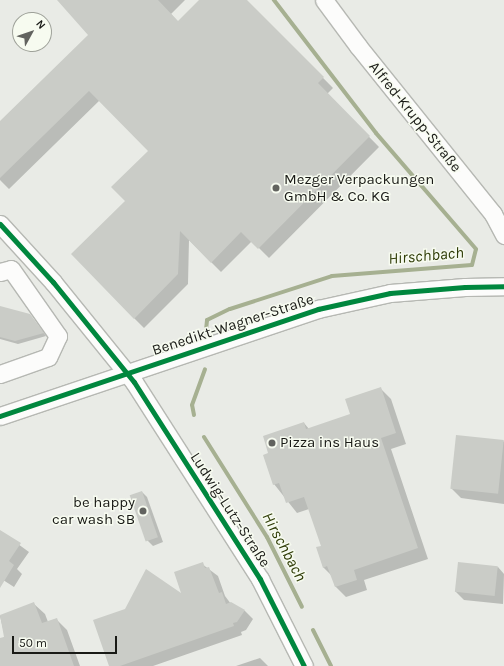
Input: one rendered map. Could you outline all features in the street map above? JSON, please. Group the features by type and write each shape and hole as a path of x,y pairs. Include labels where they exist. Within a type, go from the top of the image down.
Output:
{"street":[{"name":"Alfred-Krupp-Straße","path":"324,0 358,46 493,214 504,235"},
{"name":"Ludwig-Lutz-Straße","path":"0,224 58,288 125,373 134,382 260,579 304,666"},
{"path":"0,374 48,357 58,336 4,266"},
{"name":"Benedikt-Wagner-Straße","path":"0,416 125,373 318,310 390,294 465,287 504,286"}],"building":[{"path":"57,0 158,0 178,21 199,0 247,0 324,77 318,83 370,136 258,249 241,232 211,263 180,231 178,274 134,319 71,254 125,201 111,187 148,151 89,91 0,178 0,121 88,35"},
{"path":"0,306 30,314 44,333 15,341 0,337"},
{"path":"381,387 396,433 381,438 418,548 354,570 357,580 335,587 327,566 323,568 316,547 321,546 304,497 286,503 279,483 273,485 263,455 268,453 263,436 304,422 306,429 350,414 345,399"},
{"path":"456,435 504,440 498,494 450,489"},
{"name":"be happy car wash SB","path":"142,491 158,537 146,542 130,495"},
{"path":"0,530 21,543 9,561 14,565 0,588"},
{"path":"203,562 205,568 209,567 219,593 222,592 226,604 231,602 245,610 237,622 233,623 234,626 120,666 109,666 93,620 125,609 146,569 181,593 174,572"},
{"path":"458,562 498,566 495,596 455,592"},
{"path":"34,602 42,623 57,618 74,666 0,666 0,638 4,637 0,615"}],"waterway":[{"name":"Hirschbach","path":"206,330 207,320 230,309 332,276 472,265 476,249 376,133 274,0"},
{"name":"Hirschbach","path":"194,415 192,405 205,369"},
{"name":"Hirschbach","path":"204,437 267,537 302,607"},
{"name":"Hirschbach","path":"313,630 331,666"}],"cycle path":[{"path":"0,224 53,282 134,382 260,579 304,666"},
{"path":"0,416 318,309 390,293 465,287 504,286"}],"place":[{"name":"Mezger Verpackungen GmbH & Co. KG","path":"276,188"},
{"name":"Pizza ins Haus","path":"272,443"},
{"name":"be happy car wash SB","path":"143,511"}]}
